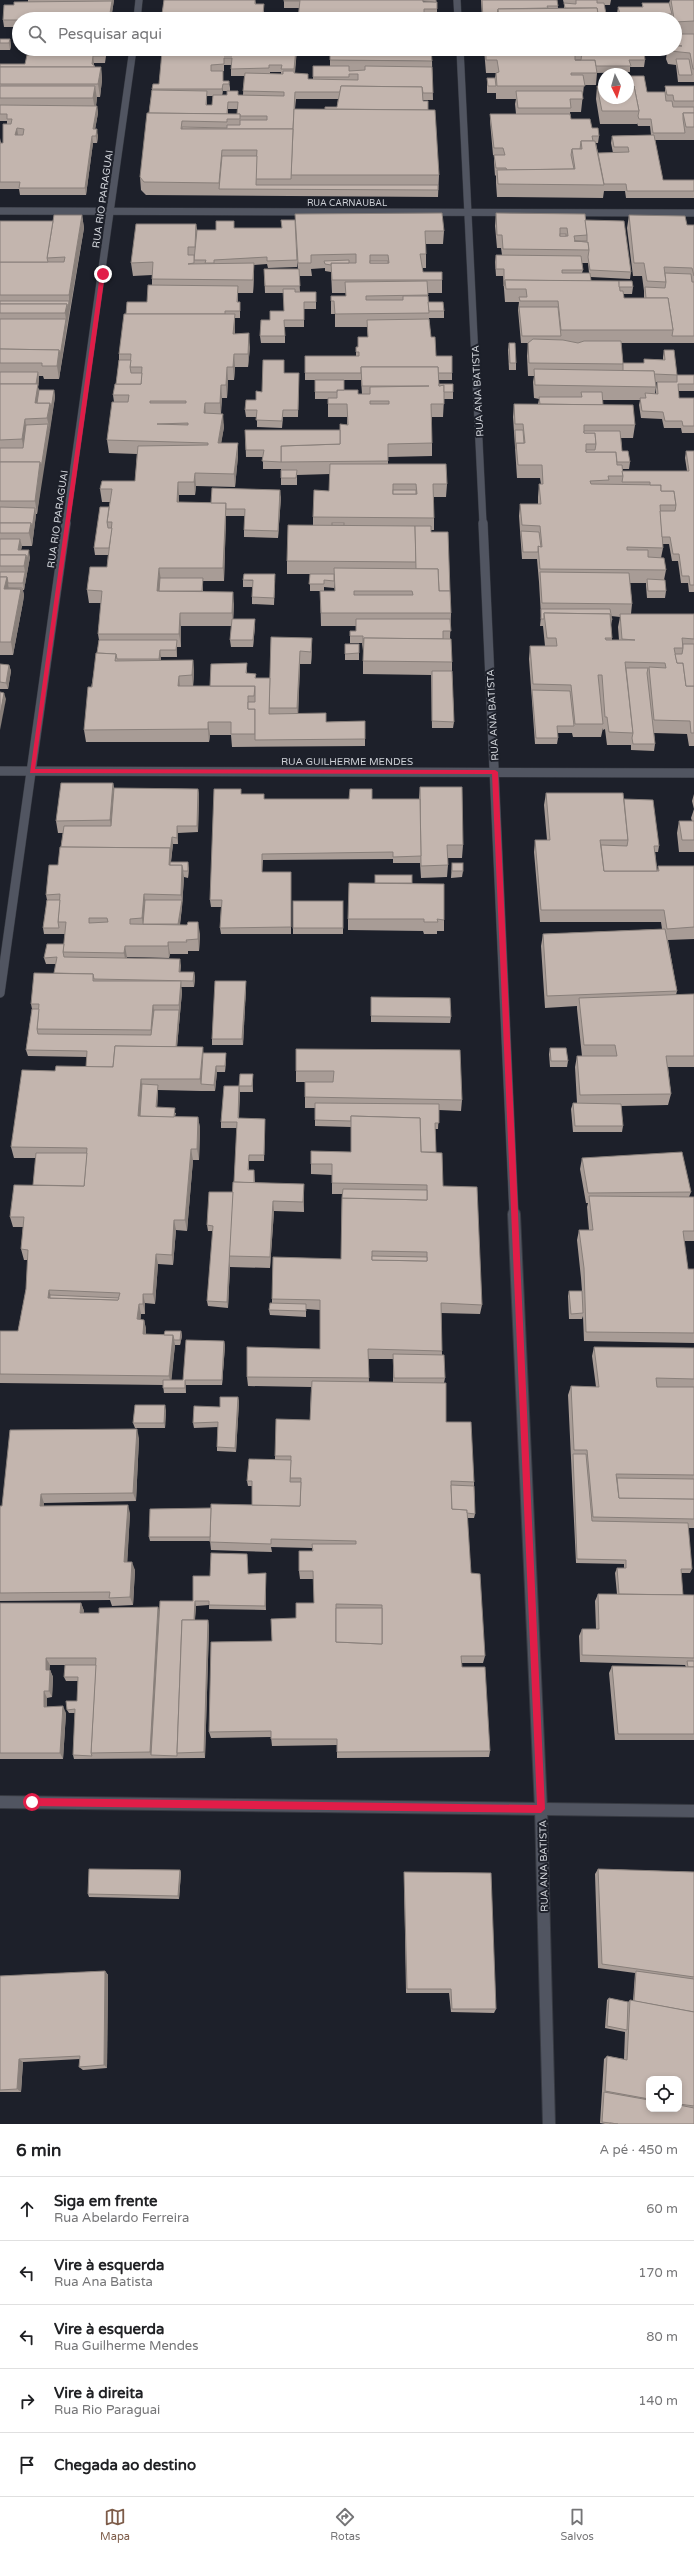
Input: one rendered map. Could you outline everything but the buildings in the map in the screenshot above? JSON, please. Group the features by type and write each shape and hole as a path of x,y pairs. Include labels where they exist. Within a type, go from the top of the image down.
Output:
{"street":[{"path":"138,12 139,0"},
{"path":"457,0 458,12"},
{"name":"RUA RIO PARAGUAI","path":"0,993 112,212 132,56"},
{"name":"RUA ANA BATISTA","path":"460,56 495,772 541,1809 549,2124"},
{"name":"RUA CARNAUBAL","path":"0,211 694,213"},
{"name":"RUA GUILHERME MENDES","path":"0,771 694,773"},
{"path":"0,1802 694,1811"}],"route":[{"path":"32,1802 541,1809 495,772 32,771 103,274"}]}
